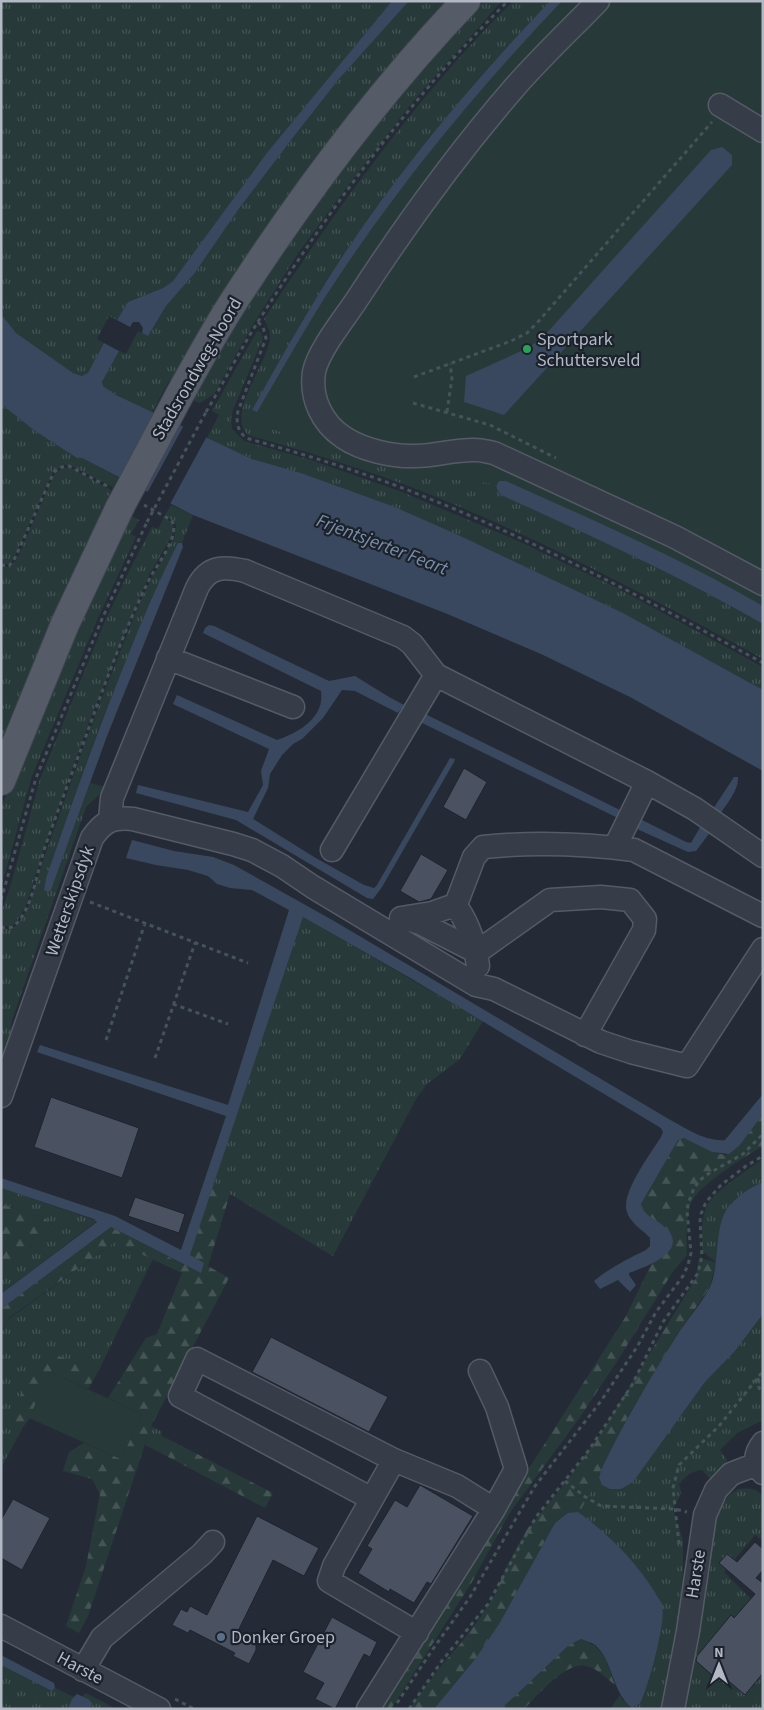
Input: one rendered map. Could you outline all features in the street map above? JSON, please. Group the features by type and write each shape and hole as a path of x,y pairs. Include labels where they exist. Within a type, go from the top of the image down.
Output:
{"main road":[{"name":"Stadsrondweg-Noord","path":"1,780 65,624 124,499 179,396 231,306 288,221 354,132 411,63 466,1"}],"street":[{"path":"598,1 514,88 434,187 324,349 314,370 313,387 316,405 330,426 344,438 367,449 415,456 476,450 494,453 674,537 763,584"},
{"path":"722,106 760,140"},
{"path":"763,856 695,809 647,782 436,675 412,644 404,637 244,571 228,567 218,568 209,572 201,579 112,798 110,820 133,819 252,850 282,866 313,888 476,985 494,989 585,1035 617,1048 688,1066 763,948"},
{"path":"168,658 293,707"},
{"path":"332,850 436,675"},
{"path":"615,848 647,782"},
{"name":"Wetterskipsdyk","path":"1,1096 92,838 100,827 110,820"},
{"path":"455,908 474,857 483,847 512,844 634,850 763,916"},
{"path":"477,952 550,900 601,897 630,900 646,919 644,930 585,1035"},
{"path":"401,918 432,913 449,907 455,908 462,916 477,952 479,971 494,989"},
{"path":"354,912 401,918 420,923 477,952"},
{"path":"372,1499 180,1396 197,1359 394,1460 457,1486 494,1509"},
{"path":"368,1709 494,1509 516,1469 497,1407 480,1371"},
{"path":"394,1460 334,1566 329,1581 417,1633"},
{"name":"Harste","path":"673,1709 688,1631 705,1515 716,1490 731,1474 761,1460"},
{"path":"83,1670 102,1638 202,1554 213,1542"},
{"name":"Harste","path":"1,1626 159,1709"}],"path":[{"path":"1,900 36,778 102,619 147,522 206,412 258,322 302,254 340,201 392,133 453,61 508,1"},
{"path":"414,377 511,341 527,333 722,106"},
{"path":"258,322 263,327 266,338 238,411 237,419 240,433 246,438 312,457 404,488 500,529 619,585 763,663"},
{"path":"448,412 452,378 450,364"},
{"path":"1,565 9,566 16,558 54,472 63,466 69,466 124,499 171,520 174,524 175,532 146,586 103,691 45,848 26,909 11,928 1,927"},
{"path":"72,896 248,963"},
{"path":"106,1040 145,923"},
{"path":"155,1058 195,942"},
{"path":"173,1004 228,1024"},
{"path":"394,1709 432,1649 470,1597 535,1486 583,1426 637,1347 656,1312 683,1276 690,1253 688,1204 694,1188 708,1174 743,1154 763,1134"},
{"path":"409,1709 441,1662 488,1604 536,1517 566,1481 632,1385 663,1322 698,1273 702,1256 700,1221 706,1202 721,1185 763,1156"},
{"path":"758,1378 759,1388 763,1393"},
{"path":"566,1481 584,1496 601,1506 674,1509 705,1515"}],"green space":[{"path":"1,1 392,1 266,154 173,281 163,288 128,302 117,320 109,316 97,339 104,343 88,374 82,376 73,373 16,333 1,314"},
{"path":"409,1 453,1 173,382 169,381 152,412 116,395 103,386 102,382 119,351 126,354 138,331 148,336 166,306 194,274 238,210 295,135 339,79"},
{"path":"484,1 502,1 414,100 299,252 252,326 214,394 200,403 190,399 278,253 394,99"},
{"path":"513,1 550,1 460,101 376,207 326,282 252,410 492,460 501,495 666,572 763,624 763,659 632,588 498,523 406,485 327,458 248,435 242,426 245,401 268,348 270,337 264,319 321,235 380,154 444,75"},
{"name":"Sportpark Schuttersveld","path":"556,1 763,1 763,615 499,484 409,475 302,441 250,419 332,280 408,172"},
{"path":"257,331 261,332 263,338 231,419 232,429 244,441 311,460 402,492 516,540 617,588 763,667 763,690 623,613 456,534 395,507 301,473 252,459 207,438 219,415 212,411"},
{"path":"1,404 35,431 77,458 82,458 118,477 113,487 70,465 63,465 53,472 15,556 11,563 4,565 1,564"},
{"path":"69,467 111,490 1,746 1,566 9,567 17,559 55,473"},
{"path":"171,505 193,515 182,543 179,542 166,568 132,646 66,820 46,878 44,890 53,885 90,783 105,787 86,807 12,1020 9,1047 1,1071 1,929 11,929 17,925 27,910 95,716 139,604 174,538 175,523 165,515"},
{"path":"130,515 139,520 131,534 136,537 98,618 32,776 1,888 1,808 61,658"},
{"path":"164,517 173,525 174,532 149,575 92,714 44,848 25,908 15,924 1,926 1,913 40,779 105,621 152,527 158,529"},
{"path":"303,917 483,1021 460,1059 427,1084 416,1099 333,1256 230,1194 214,1182"},
{"path":"763,1114 763,1146 724,1171 704,1187 692,1201 688,1214 687,1255 674,1270 578,1420 509,1514 472,1582 391,1709 376,1709 626,1316 652,1263 663,1257 666,1228 644,1213 641,1204 678,1140 687,1139 712,1152 725,1155 740,1145"},
{"path":"763,1159 763,1182 739,1197 726,1214 722,1223 716,1262 702,1251 704,1213 706,1208 715,1195"},
{"path":"214,1182 230,1194 208,1266 229,1278 151,1426 88,1616 79,1633 66,1626 86,1566 100,1494 92,1479 63,1471 69,1452 84,1443 121,1459 142,1414 108,1398 146,1338 157,1334 182,1273 115,1242 10,1317 1,1333 1,1309 111,1227 184,1265 190,1255"},
{"path":"1,1188 97,1221 1,1294 1,1268 56,1228 45,1218 1,1204"},
{"path":"1,1204 45,1218 56,1228 1,1268"},
{"path":"115,1242 153,1259 98,1372 59,1356 5,1421 23,1427 1,1468 1,1333 10,1318"},
{"path":"699,1258 716,1262 710,1287 677,1335 633,1408 611,1449 599,1478 579,1513 577,1512 555,1523 499,1624 476,1658 434,1709 409,1709 480,1618 495,1594 506,1568 526,1531 563,1486 598,1438 696,1278"},
{"path":"763,1314 763,1422 761,1421 737,1433 720,1450 727,1460 712,1481 702,1470 689,1474 679,1484 681,1493 673,1510 683,1540 683,1599 664,1709 610,1709 620,1695 623,1700 640,1704 648,1684 660,1639 662,1624 661,1604 646,1578 619,1548 579,1513 599,1478 602,1485 677,1421 705,1382 735,1351"},
{"path":"59,1356 98,1372 88,1389 50,1372 30,1418 23,1427 5,1421 40,1365"},
{"path":"50,1372 142,1414 121,1459 29,1418"},
{"path":"151,1426 162,1432 161,1436 166,1438 159,1452 145,1445"},
{"path":"166,1438 273,1493 265,1508 159,1452"},
{"path":"749,1488 758,1491 763,1497 763,1539 755,1535 724,1572 751,1599 697,1662 715,1679 724,1669 763,1664 763,1709 679,1709 711,1540 719,1510 729,1495 738,1489"},
{"path":"581,1639 596,1647 604,1657 615,1685 594,1669 578,1666 561,1674 552,1681 524,1709 501,1709 569,1645"},
{"path":"1,1665 52,1691 55,1688 74,1697 68,1709 1,1709"},
{"path":"86,1693 116,1709 91,1709 92,1703 83,1697"}],"water":[{"path":"392,1 409,1 339,79 295,135 238,210 194,274 166,306 148,336 142,333 143,328 139,322 133,322 130,327 117,320 128,302 163,288 173,281 266,154"},
{"path":"550,1 562,1 470,103 385,210 333,285 257,412 252,410 326,282 376,207 460,101"},
{"path":"722,147 732,155 732,165 504,415 464,402 466,376 528,348 545,335 711,150"},
{"name":"Frjentsjerter Feart","path":"1,314 16,333 73,373 82,376 88,373 104,343 119,351 102,382 103,386 116,395 252,459 301,473 395,507 456,534 623,613 763,690 763,771 630,697 541,654 445,613 193,515 82,458 77,458 35,431 1,404"},
{"path":"499,481 506,481 604,525 732,588 763,606 763,624 666,572 501,495 497,488"},
{"path":"178,543 182,543 183,547 107,736 51,890 48,892 44,890 46,878 77,789 121,672 160,580"},
{"path":"209,625 329,681 355,676 404,705 398,713 355,691 342,690 323,718 302,739 293,744 282,755 270,774 268,788 253,819 364,885 374,888 377,885 450,758 455,759 382,887 373,899 367,898 236,820 136,793 138,785 248,812 263,785 261,771 269,749 173,704 177,695 277,740 301,729 314,717 319,709 321,691 203,633"},
{"path":"425,714 622,811 618,818 420,722"},
{"path":"734,777 738,777 737,786 720,814 713,809"},
{"path":"642,820 691,843 702,824 711,831 696,851 688,852 637,829"},
{"path":"132,840 174,851 213,857 234,865 334,921 695,1133 710,1139 725,1140 763,1094 763,1114 740,1145 729,1154 712,1152 684,1138 678,1140 641,1204 648,1215 666,1228 672,1237 673,1244 662,1257 645,1267 629,1273 636,1285 630,1292 618,1280 600,1289 594,1281 650,1246 650,1238 631,1220 626,1204 632,1185 661,1137 663,1132 661,1128 412,979 303,917 190,1255 204,1263 201,1273 111,1227 1,1309 1,1294 97,1222 94,1219 1,1188 1,1178 115,1216 181,1250 226,1116 37,1052 40,1045 228,1105 289,910 252,890 230,888 217,884 208,876 188,870 126,858"},
{"path":"763,1182 763,1314 735,1351 705,1382 633,1482 621,1489 610,1489 602,1485 599,1478 601,1470 627,1419 676,1337 710,1287 715,1268 720,1226 727,1209 743,1193"},
{"path":"578,1512 610,1538 629,1558 662,1604 662,1625 659,1639 648,1684 640,1704 631,1707 624,1700 601,1651 593,1644 581,1639 569,1645 501,1709 434,1709 476,1658 499,1624 555,1523 568,1513"},
{"path":"1,1655 54,1683 55,1688 52,1691 1,1665"},
{"path":"77,1694 92,1703 91,1709 68,1709 72,1699"}],"pier":[{"path":"184,425 207,436 169,506 146,495"}],"building":[{"path":"464,768 487,782 466,820 443,807"},
{"path":"421,854 448,870 431,899 419,902 400,891"},
{"path":"51,1097 139,1128 122,1178 34,1147"},
{"path":"135,1197 185,1214 179,1233 128,1216"},
{"path":"271,1337 388,1397 369,1432 252,1372"},
{"path":"420,1485 473,1516 431,1584 427,1582 414,1603 390,1589 389,1592 358,1573 372,1549 367,1546 395,1500 407,1507"},
{"path":"13,1499 50,1518 22,1570 1,1558 1,1520"},
{"path":"257,1516 319,1548 304,1576 273,1560 238,1631 245,1635 243,1638 256,1645 256,1650 249,1664 233,1656 235,1653 190,1630 188,1633 172,1625 181,1609 187,1612 190,1606 207,1615"},
{"path":"755,1542 763,1549 763,1570 756,1578 763,1583 763,1673 745,1695 724,1677 720,1682 696,1661 697,1656 731,1615 734,1618 755,1594 719,1563 727,1554 737,1562"},
{"path":"332,1617 377,1642 370,1657 364,1654 335,1709 315,1699 324,1683 303,1672"}],"place":[{"name":"Sportpark Schuttersveld","path":"527,349"},
{"name":"Donker Groep","path":"221,1637"}]}
